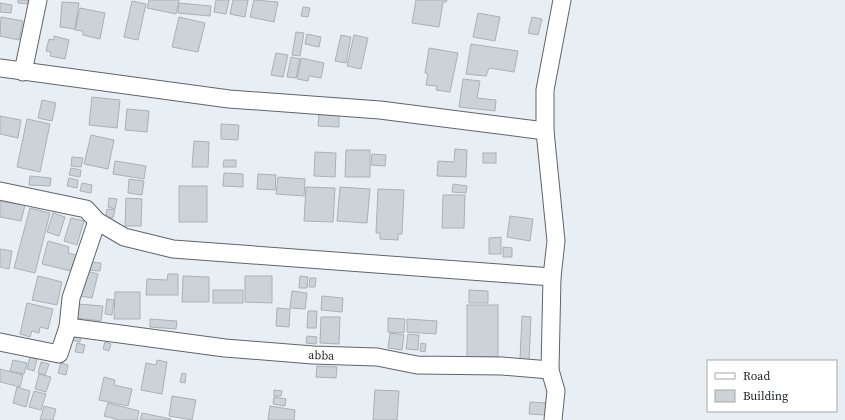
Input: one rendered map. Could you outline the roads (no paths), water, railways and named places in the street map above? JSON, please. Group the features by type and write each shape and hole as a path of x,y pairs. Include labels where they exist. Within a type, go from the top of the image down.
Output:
{"street":[{"path":"23,72 38,0"},
{"path":"553,420 556,391 550,370 552,277 556,240 545,131 545,90 562,0"},
{"path":"0,68 229,99 380,110 545,131"},
{"path":"0,191 86,209 97,221 124,237 173,249 552,277"},
{"path":"0,342 59,354 68,327 71,298 97,221"},
{"name":"abba","path":"68,327 225,348 272,350 313,355 377,357 417,365 502,366 550,370"}]}
